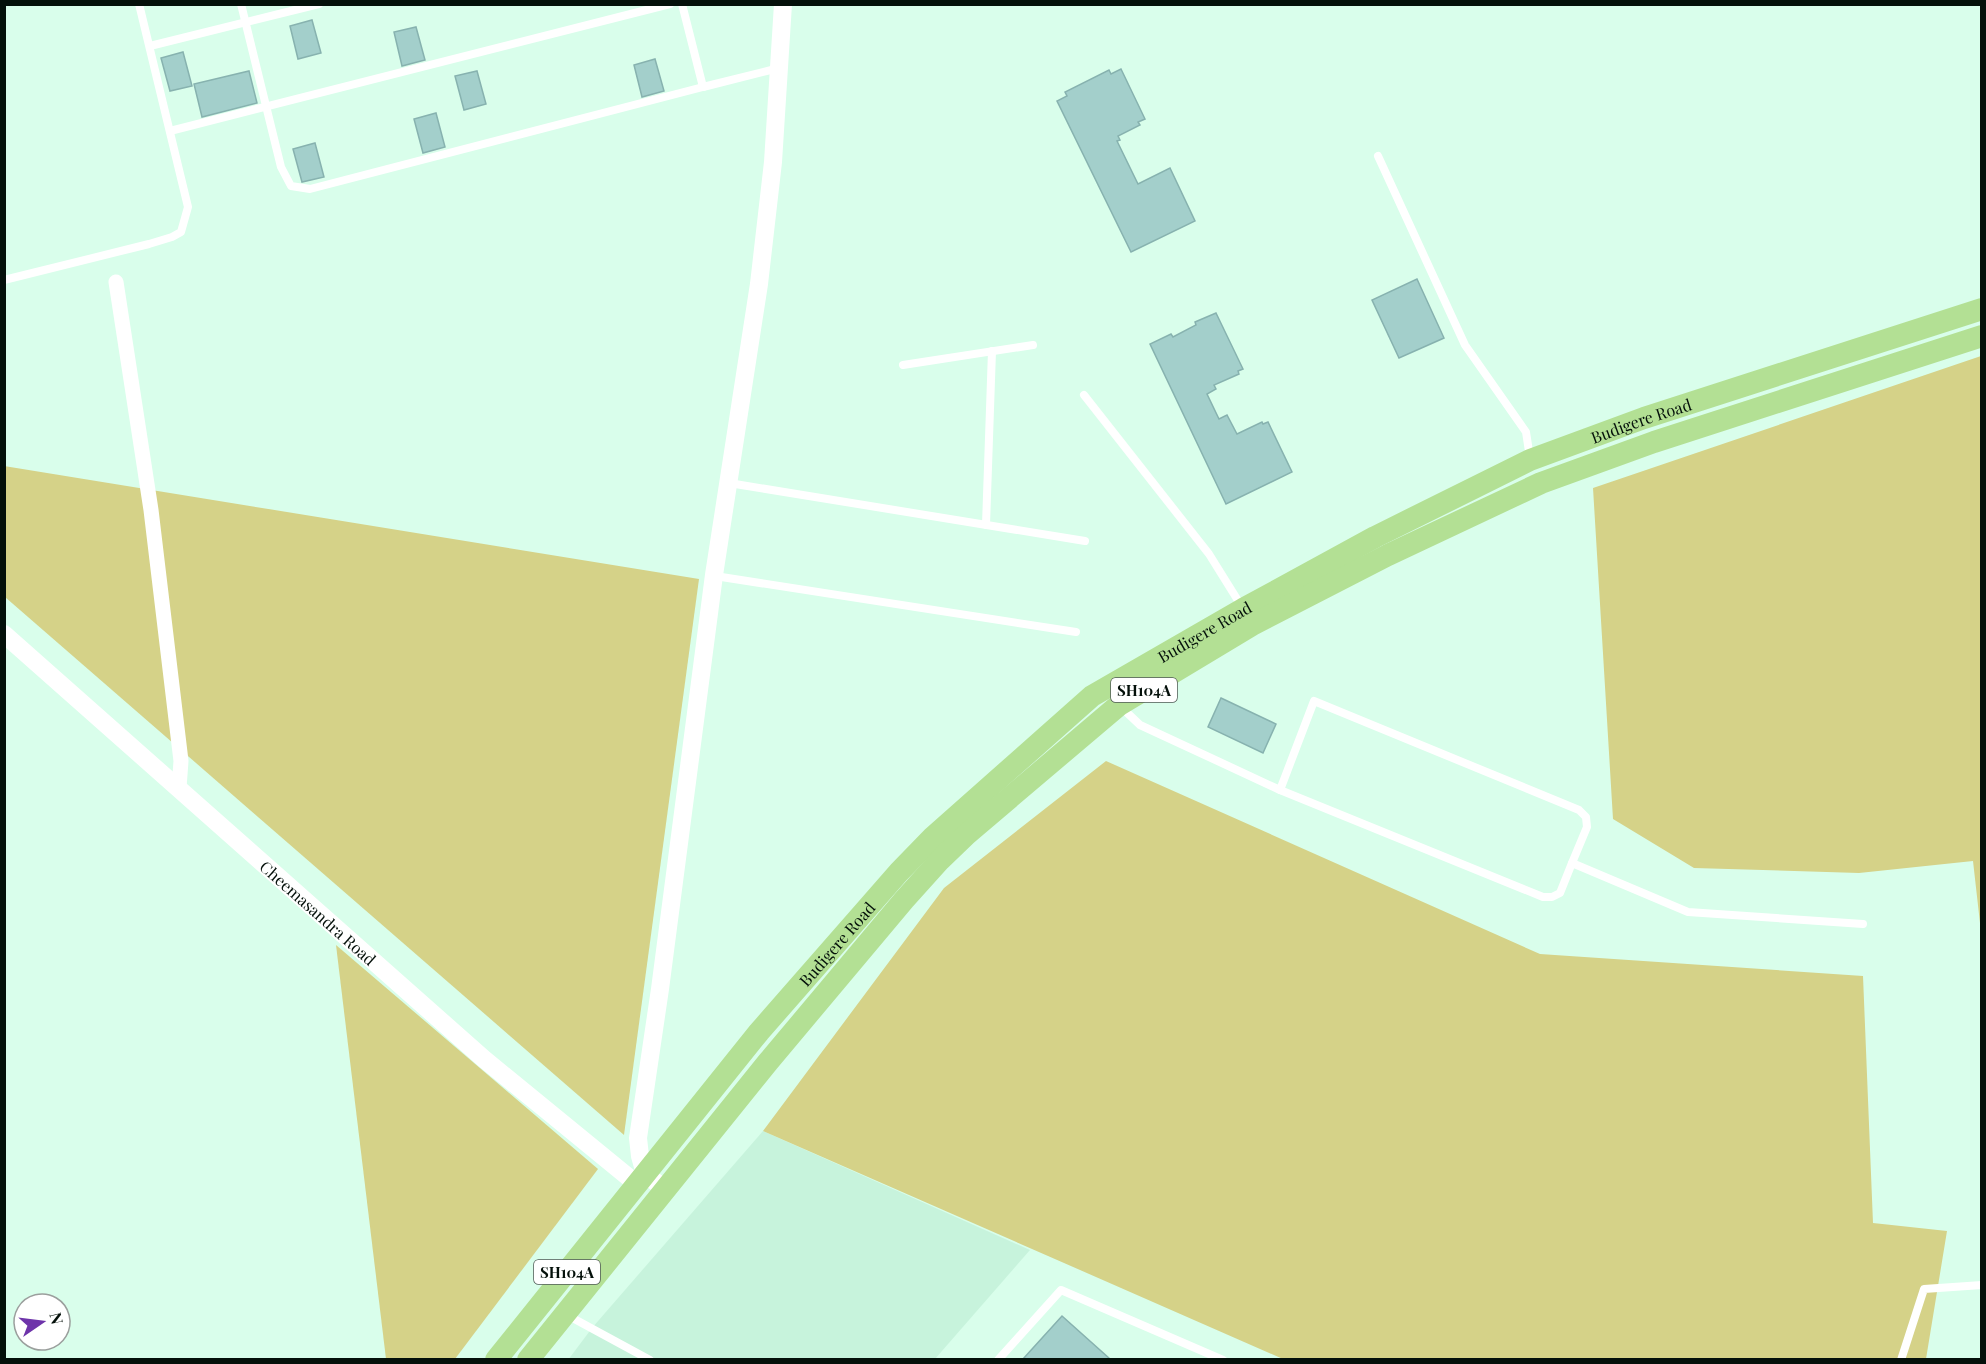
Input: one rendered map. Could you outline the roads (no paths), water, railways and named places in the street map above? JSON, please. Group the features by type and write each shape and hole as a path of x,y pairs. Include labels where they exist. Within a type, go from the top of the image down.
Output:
{"main road":[{"name":"Budigere Road","path":"496,1359 759,1032 899,872 933,837 1092,696 1243,609 1375,537 1530,460 1635,421 1982,309"},
{"name":"Budigere Road","path":"528,1359 768,1062 940,860 967,834 1119,705 1252,625 1388,555 1541,483 1654,442 1982,336"}],"street":[{"path":"642,1180 638,1138 727,483 759,284 773,162 783,4"},
{"path":"116,282 153,522 181,761 179,788"},
{"name":"Cheemasandra Road","path":"4,634 484,1059 642,1180 666,1190"}],"lane":[{"path":"4,280 149,244 172,237 181,231 188,207 139,4"},
{"path":"240,4 281,167 291,186 310,189 780,68"},
{"path":"150,46 319,4"},
{"path":"170,131 670,4"},
{"path":"682,4 703,87"},
{"path":"1378,156 1464,345 1526,432 1530,460"},
{"path":"903,365 1034,345"},
{"path":"986,525 992,351"},
{"path":"1084,395 1209,554 1243,609"},
{"path":"727,483 1085,541"},
{"path":"714,575 1076,632"},
{"path":"1119,705 1140,725 1280,790 1543,897 1552,897 1560,893 1587,827 1586,817 1579,810 1314,701 1280,790"},
{"path":"1572,863 1688,912 1863,924"},
{"path":"1901,1359 1924,1289 1982,1286"},
{"path":"998,1359 1061,1290 1222,1359"},
{"path":"566,1314 650,1359"}]}
